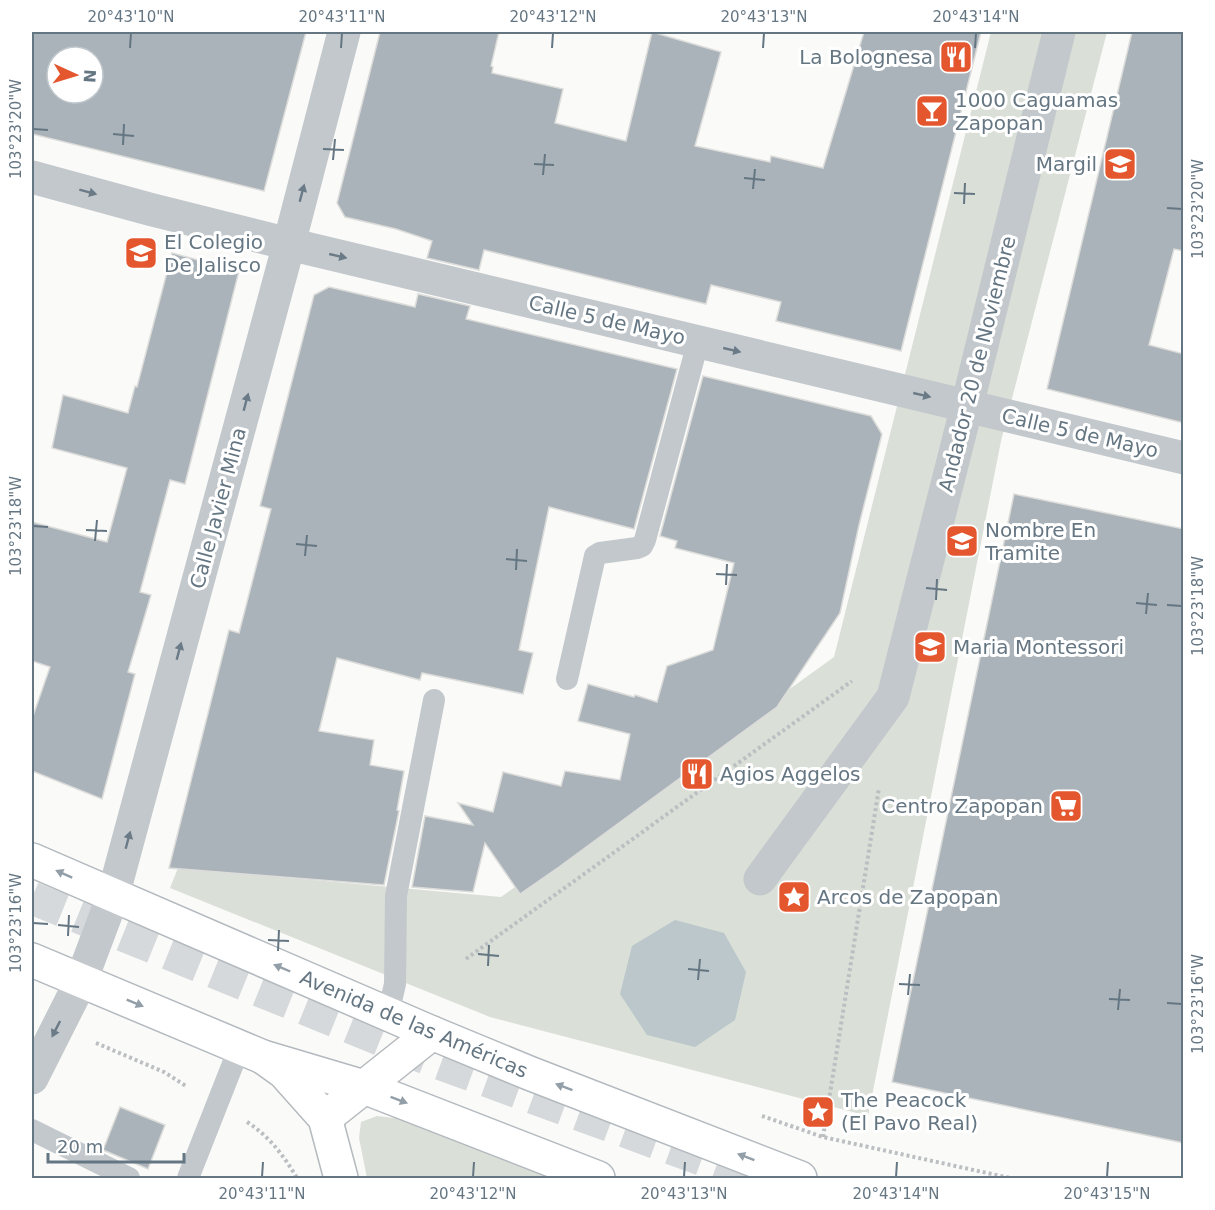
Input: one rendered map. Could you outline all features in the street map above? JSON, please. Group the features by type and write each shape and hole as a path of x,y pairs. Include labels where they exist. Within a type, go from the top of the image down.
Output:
{"main road":[{"name":"Avenida de las Américas","path":"32,860 432,1033 800,1179"},
{"path":"32,960 252,1052 364,1087 598,1179"},
{"path":"324,1118 432,1033"},
{"path":"252,1052 284,1072 324,1118 340,1179"}],"street":[{"name":"Calle Javier Mina","path":"32,1078 81,981 113,896 344,32"},
{"name":"Andador 20 de Noviembre","path":"760,879 893,696 1059,32"},
{"name":"Calle 5 de Mayo","path":"32,177 159,212 289,244 1184,458"}],"lane":[{"path":"567,679 595,556 600,553 637,548 642,546 645,540 698,342"},
{"path":"388,1014 395,984 396,896 434,700"},
{"path":"188,1179 217,1104 252,1052"},
{"path":"32,1130 129,1179"}],"path":[{"path":"466,959 908,640"},
{"path":"880,777 824,1137 1010,1179"},
{"path":"57,1026 164,1072 258,1129 284,1157 297,1179"}],"shaded area":[{"path":"991,32 1107,32 1001,441 868,1116 490,1017 170,888 178,868 501,897 834,657"},
{"path":"675,920 724,933 746,972 735,1020 695,1047 647,1035 620,994 632,946"},
{"path":"377,1116 428,1122 564,1178 367,1178 359,1138 361,1122"}],"building":[{"path":"32,32 306,32 264,191 32,134"},
{"path":"380,32 499,32 491,66 493,67 492,73 563,89 555,123 626,141 652,32 721,52 695,146 770,162 771,156 823,168 864,32 981,32 901,351 776,321 781,302 711,285 706,304 484,250 479,270 427,258 432,241 396,229 345,217 337,203"},
{"path":"1132,32 1184,32 1184,251 1174,249 1149,345 1184,354 1184,423 1047,389"},
{"path":"172,253 239,271 185,484 170,480 140,592 151,595 128,672 135,674 102,799 32,771 32,719 50,667 32,661 32,522 107,542 127,468 52,448 63,395 128,413"},
{"path":"329,287 415,307 418,294 470,306 466,319 677,369 634,529 549,507 519,650 533,653 523,694 422,673 420,680 337,658 319,731 374,740 370,765 404,771 397,810 399,811 384,885 169,868 229,630 239,633 271,509 260,506 314,295"},
{"path":"703,376 871,416 882,434 840,613 777,707 520,894 485,843 473,892 412,887 425,816 473,825 458,803 493,812 503,772 561,786 565,771 620,780 630,734 578,721 588,684 657,702 667,666 713,650 734,563 675,548 677,541 660,536"},
{"name":"Centro Zapopan","path":"1014,494 1184,529 1184,1143 892,1082"},
{"path":"120,1107 165,1125 148,1169 103,1150"}],"tunnel":[{"path":"32,898 436,1062 753,1178"}],"place":[{"name":"La Bolognesa","path":"956,57"},
{"name":"1000 Caguamas Zapopan","path":"932,111"},
{"name":"Margil","path":"1120,164"},
{"name":"El Colegio De Jalisco","path":"141,253"},
{"name":"Nombre En Tramite","path":"962,541"},
{"name":"Maria Montessori","path":"930,647"},
{"name":"Agios Aggelos","path":"697,774"},
{"name":"Centro Zapopan","path":"1066,806"},
{"name":"Arcos de Zapopan","path":"794,897"},
{"name":"The Peacock (El Pavo Real)","path":"818,1112"}]}
